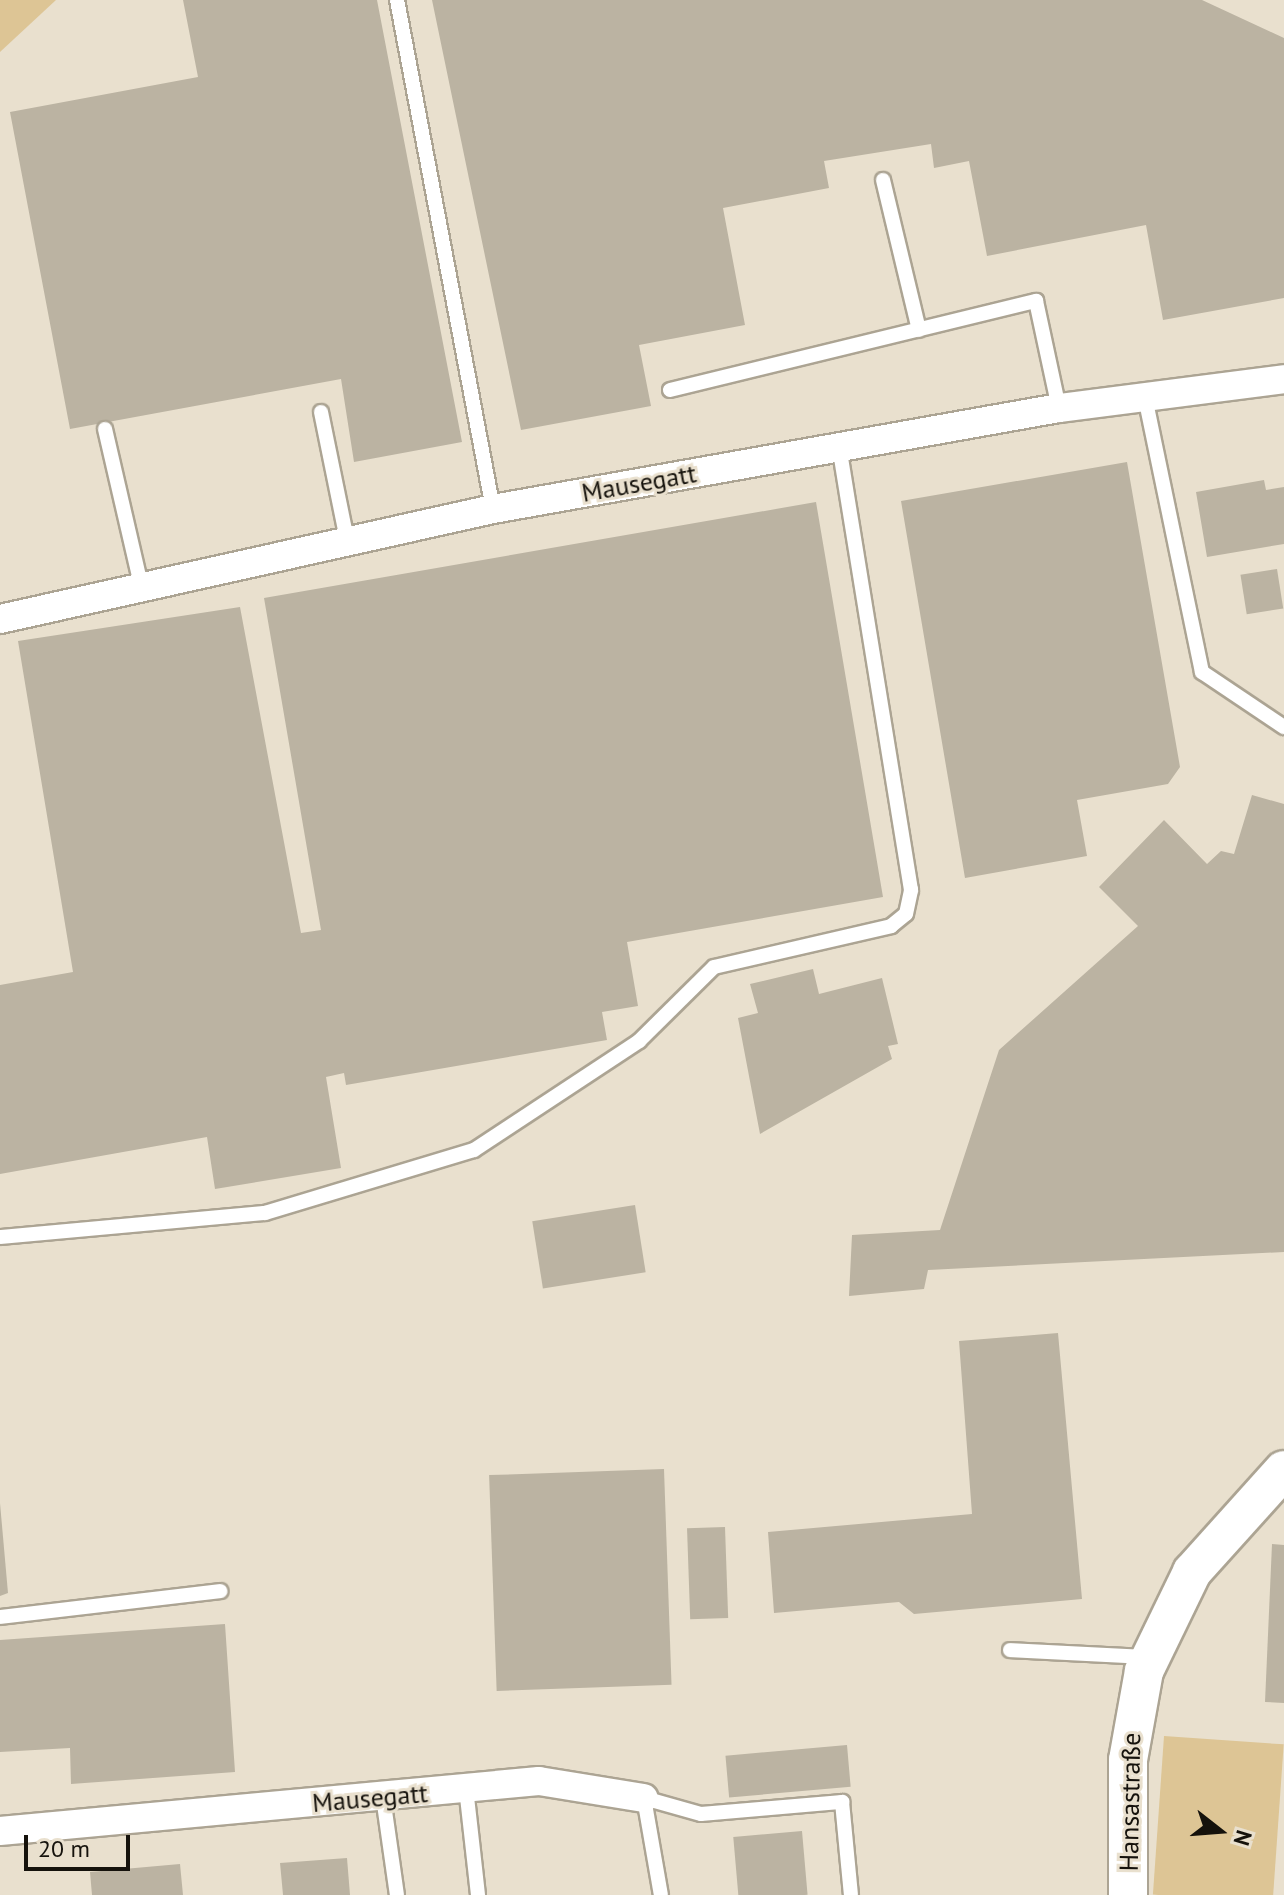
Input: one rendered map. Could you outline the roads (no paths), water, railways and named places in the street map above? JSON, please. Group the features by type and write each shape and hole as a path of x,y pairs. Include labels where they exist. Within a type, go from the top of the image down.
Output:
{"street":[{"name":"Mausegatt","path":"0,619 141,585 493,509 1059,408 1284,379"},
{"name":"Hansastraße","path":"1128,1895 1128,1760 1149,1657 1192,1572 1284,1470"},
{"name":"Mausegatt","path":"0,1831 539,1781 644,1798"}],"lane":[{"path":"397,0 493,509"},
{"path":"883,180 919,330"},
{"path":"670,390 1036,301 1059,408"},
{"path":"1145,397 1202,672 1284,727"},
{"path":"321,412 347,540"},
{"path":"105,429 141,585"},
{"path":"0,1237 265,1213 474,1150 639,1041 714,967 891,926 906,914 911,890 839,447"},
{"path":"0,1617 220,1591"},
{"path":"1010,1650 1149,1657"},
{"path":"466,1788 478,1895"},
{"path":"383,1797 397,1895"},
{"path":"661,1895 644,1798 701,1814 842,1802 851,1895"}]}
